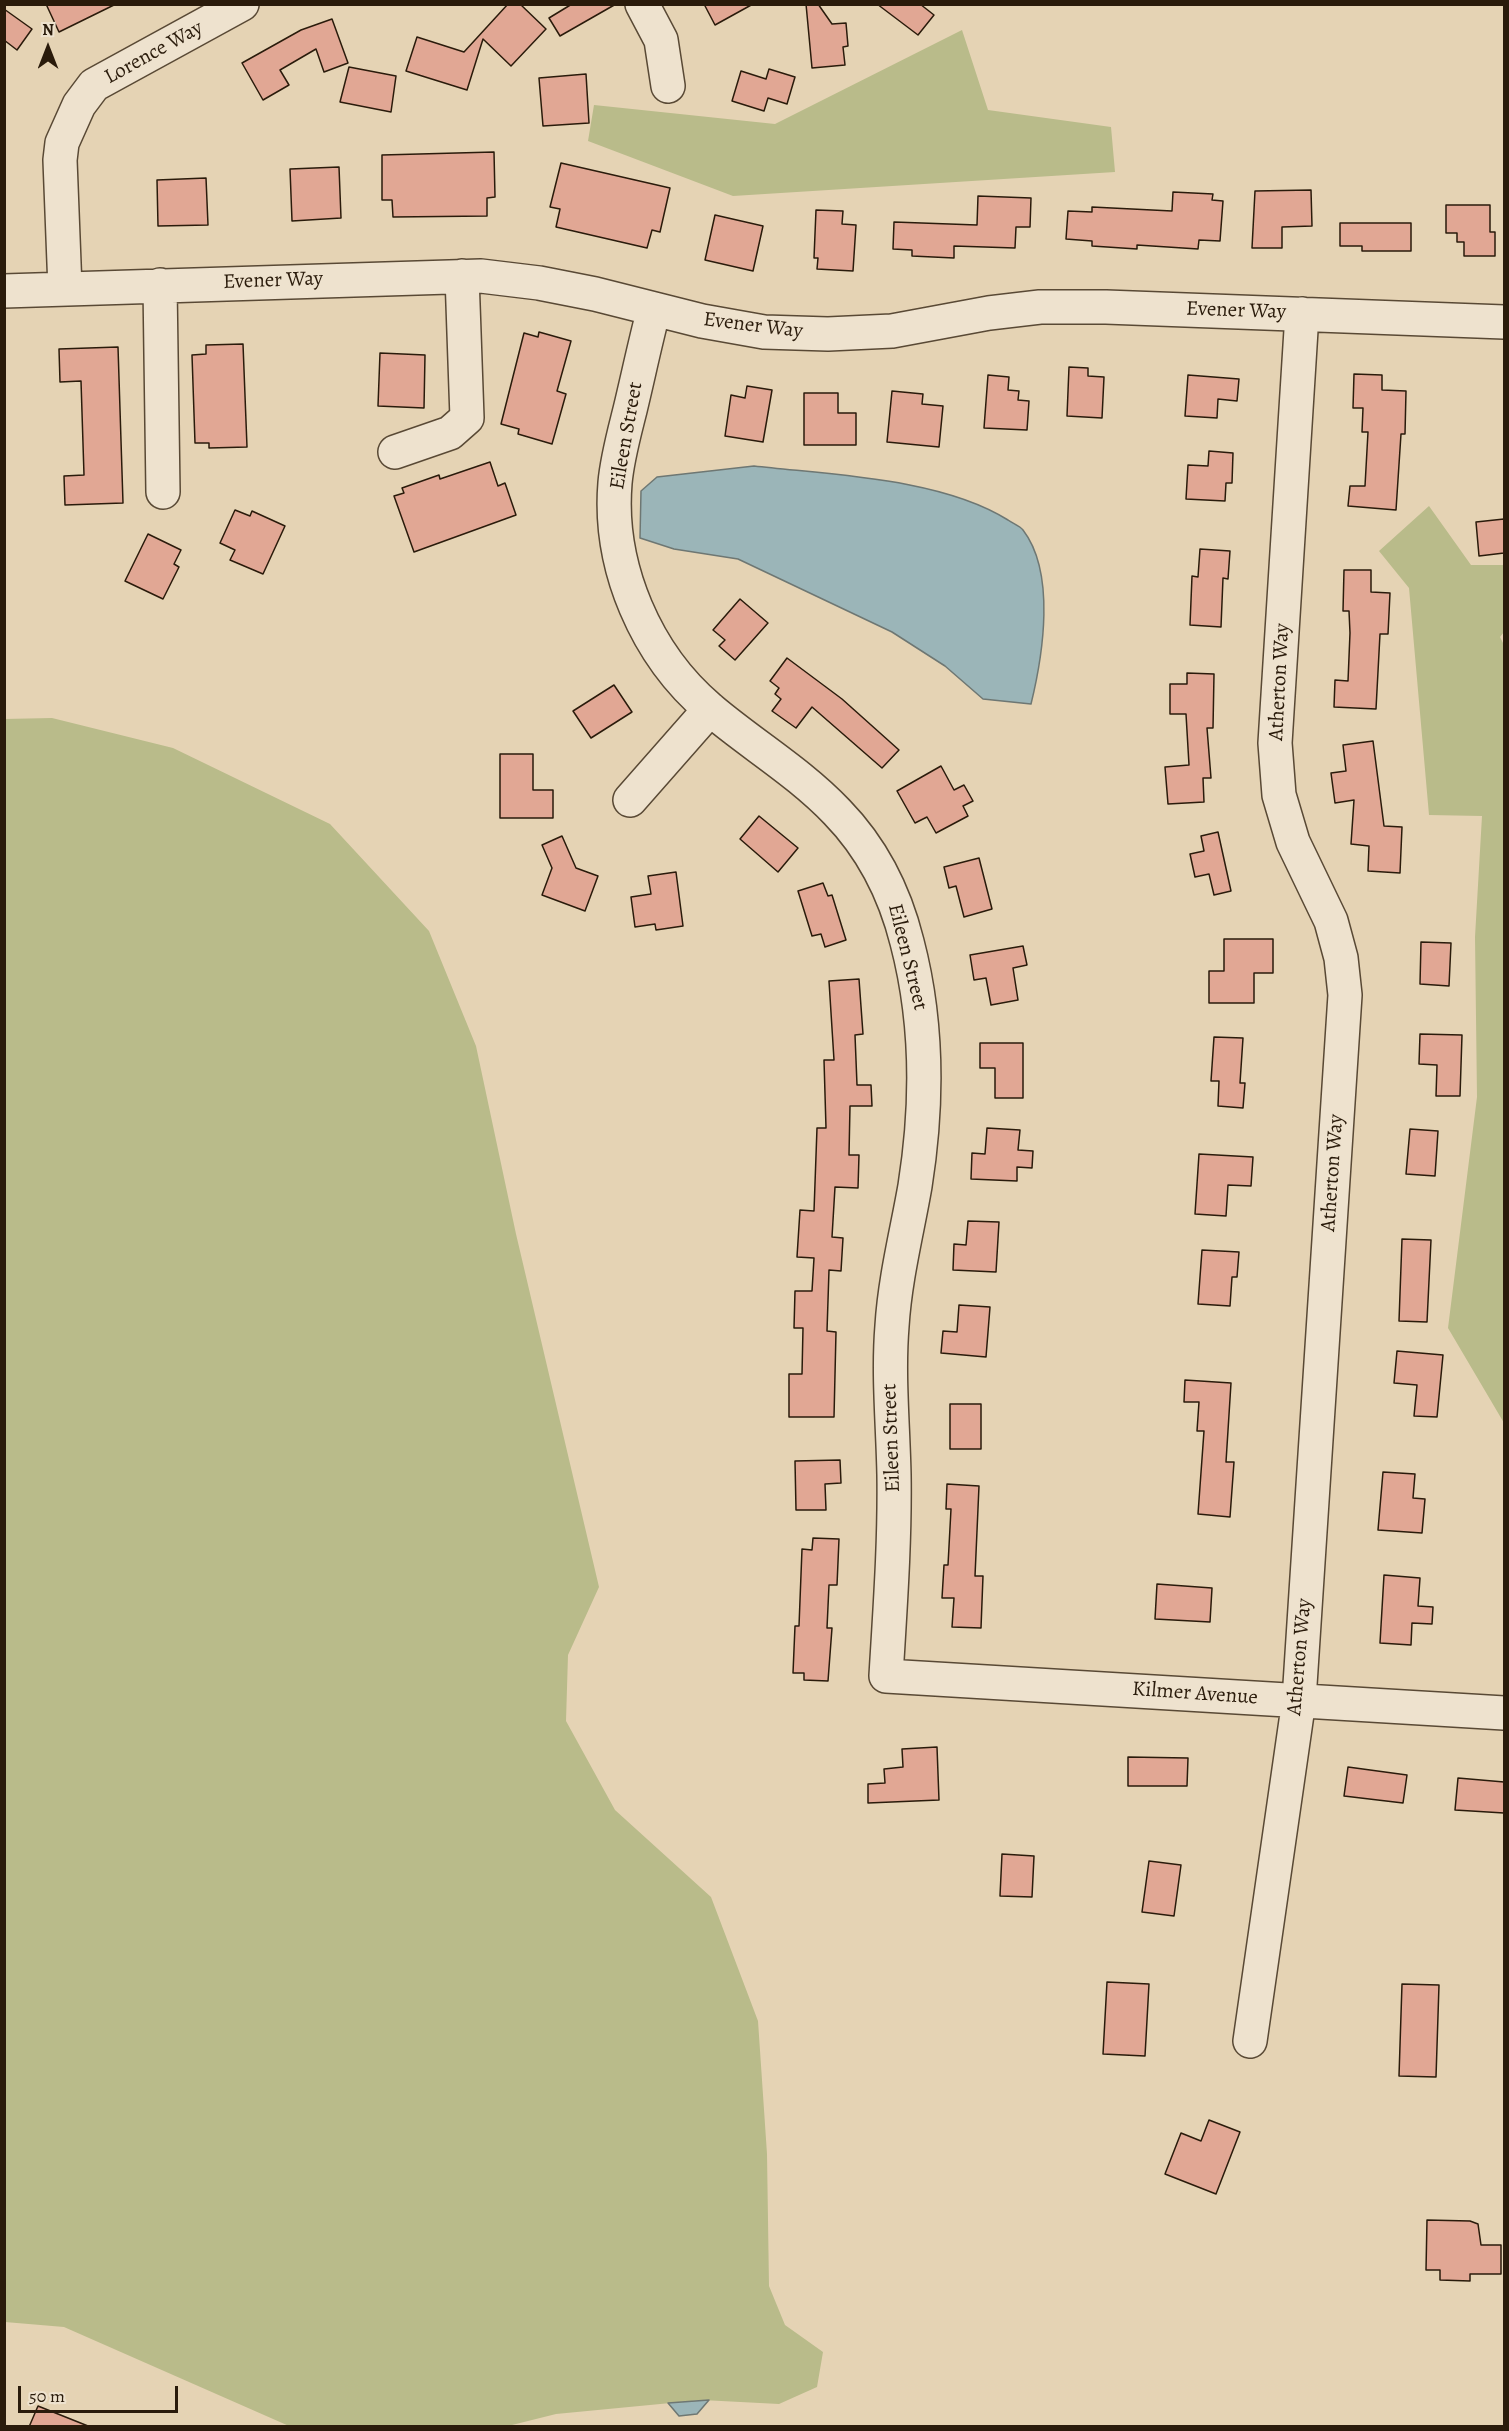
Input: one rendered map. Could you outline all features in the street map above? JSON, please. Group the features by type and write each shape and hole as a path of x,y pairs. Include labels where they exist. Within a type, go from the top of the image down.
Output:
{"street":[{"name":"Lorence Way","path":"65,289 60,160 68,126 79,105 94,85 242,4"},
{"path":"642,4 661,40 668,86"},
{"name":"Evener Way","path":"4,291 462,276 539,283 764,332 828,334 892,330 1040,307 1504,322"},
{"path":"395,452 450,433 467,418 462,276"},
{"path":"160,285 163,492"},
{"name":"Eileen Street","path":"654,309 615,484 617,529 625,574 638,616 661,655 688,690 801,778 838,812 868,850 892,894 907,940 921,1002 925,1063 923,1123 892,1323 890,1382 894,1529 886,1676"},
{"name":"Atherton Way","path":"1250,2040 1299,1700 1345,995 1341,958 1331,921 1293,842 1279,795 1275,743 1302,314"},
{"path":"630,800 710,709"},
{"name":"Kilmer Avenue","path":"886,1676 1504,1713"}],"green space":[{"path":"962,30 988,110 1111,127 1115,172 733,196 588,141 594,105 775,124"},
{"path":"1429,506 1471,565 1504,565 1504,632 1500,637 1504,645 1504,1423 1448,1328 1477,1097 1475,937 1482,816 1429,815 1409,588 1379,551"},
{"path":"52,718 173,748 330,824 429,931 476,1046 516,1234 599,1587 568,1655 566,1721 615,1810 711,1897 758,2021 767,2154 769,2286 785,2325 823,2352 817,2387 779,2404 702,2400 556,2414 508,2426 289,2426 64,2327 5,2322 4,719"}],"water":[{"path":"754,466 851,476 919,487 981,506 1022,529 1033,548 1040,568 1043,591 1042,639 1031,704 983,699 945,666 892,632 738,559 674,549 640,538 641,491 657,477"},
{"path":"709,2400 697,2414 679,2416 668,2403"}],"building":[{"path":"46,4 116,4 59,32"},
{"path":"508,4 520,4 546,29 511,66 483,39 467,90 406,71 417,37 464,52"},
{"path":"572,4 616,4 560,36 549,18"},
{"path":"704,4 753,4 715,25"},
{"path":"806,4 818,4 832,24 846,23 848,46 843,47 845,65 812,68"},
{"path":"877,4 920,4 934,15 918,35"},
{"path":"4,9 32,29 17,50 4,40"},
{"path":"332,19 348,63 324,72 316,49 280,70 289,85 263,100 242,63 301,30"},
{"path":"349,67 396,76 391,112 340,102"},
{"path":"769,69 795,77 787,104 768,98 764,111 732,101 741,71 766,79"},
{"path":"586,74 589,123 543,126 539,78"},
{"path":"494,152 495,197 487,198 487,216 393,217 392,200 382,200 382,155"},
{"path":"561,163 670,188 660,232 652,230 647,248 556,227 560,209 550,207"},
{"path":"339,167 341,218 292,221 290,169"},
{"path":"206,178 208,225 158,226 157,180"},
{"path":"1311,190 1312,226 1282,227 1282,248 1252,248 1255,191"},
{"path":"1173,192 1213,194 1212,200 1223,201 1220,241 1199,240 1198,249 1137,245 1137,249 1092,246 1092,241 1066,239 1068,211 1092,212 1092,207 1172,211"},
{"path":"978,196 1031,198 1030,227 1016,227 1015,248 954,246 954,258 912,256 912,250 893,249 894,222 977,225"},
{"path":"1446,205 1490,205 1490,232 1495,232 1495,256 1464,256 1464,242 1457,242 1457,233 1446,233"},
{"path":"816,210 843,211 842,224 856,225 853,271 817,269 818,258 814,258"},
{"path":"715,215 763,226 753,271 705,260"},
{"path":"1340,223 1411,223 1411,251 1362,251 1362,246 1340,246"},
{"path":"539,332 571,341 557,391 566,394 552,444 518,434 519,429 501,424 524,333 538,337"},
{"path":"243,344 247,447 209,448 209,443 195,443 192,355 206,354 206,345"},
{"path":"118,347 123,503 65,505 64,476 84,475 81,381 60,382 59,349"},
{"path":"380,353 425,355 424,408 378,406"},
{"path":"1069,367 1088,368 1088,376 1104,377 1102,418 1067,416"},
{"path":"1354,374 1382,375 1382,390 1406,391 1405,434 1401,434 1396,510 1348,506 1350,486 1365,486 1368,432 1362,432 1363,408 1353,408"},
{"path":"988,375 1009,377 1008,390 1019,391 1018,400 1029,401 1027,430 984,428"},
{"path":"1188,375 1239,379 1237,401 1218,399 1217,418 1185,416"},
{"path":"747,386 772,390 763,442 725,436 731,395 745,398"},
{"path":"892,391 923,394 922,404 943,406 939,447 887,442"},
{"path":"804,393 838,393 838,413 856,413 856,445 804,445"},
{"path":"1209,451 1233,453 1232,483 1226,483 1225,501 1186,499 1188,465 1208,466"},
{"path":"490,462 498,486 505,483 516,515 414,552 394,496 404,493 402,488 439,475 440,479"},
{"path":"235,510 250,516 252,511 285,526 263,574 230,560 235,550 220,543"},
{"path":"1504,519 1504,553 1479,556 1476,522"},
{"path":"148,534 181,550 174,564 179,567 163,599 125,581"},
{"path":"1200,549 1230,551 1228,579 1223,578 1221,627 1190,625 1192,576 1198,577"},
{"path":"1344,570 1371,570 1371,592 1390,593 1388,634 1380,634 1376,709 1334,707 1335,680 1348,681 1350,633 1349,611 1343,611"},
{"path":"740,599 768,623 735,660 719,646 725,640 713,630"},
{"path":"787,658 842,699 899,750 882,768 812,707 796,728 772,711 781,699 775,694 779,688 770,681"},
{"path":"1187,673 1214,674 1213,728 1207,728 1211,778 1203,778 1204,802 1168,804 1165,767 1189,765 1186,714 1170,714 1170,684 1187,684"},
{"path":"614,685 632,712 591,738 573,711"},
{"path":"1373,741 1384,826 1402,827 1400,873 1368,871 1369,846 1351,844 1354,800 1335,803 1331,773 1346,771 1343,745"},
{"path":"500,754 533,754 533,790 553,790 553,818 500,818"},
{"path":"941,766 954,790 964,785 973,801 963,806 968,816 936,833 927,817 915,823 897,791"},
{"path":"759,816 798,848 778,872 740,839"},
{"path":"1218,832 1231,891 1214,895 1209,874 1195,877 1190,854 1204,851 1201,836"},
{"path":"562,836 576,868 598,876 585,911 542,895 552,868 542,845"},
{"path":"979,858 992,909 964,917 956,886 949,888 944,867"},
{"path":"676,872 683,926 656,930 655,924 635,927 631,897 651,894 648,876"},
{"path":"823,883 828,896 832,895 846,940 825,947 821,934 812,936 798,891"},
{"path":"1224,939 1273,939 1273,973 1254,973 1254,1003 1209,1003 1209,971 1224,971"},
{"path":"1421,942 1451,943 1449,986 1420,984"},
{"path":"1023,946 1027,965 1013,968 1018,1000 991,1005 986,978 974,980 970,955"},
{"path":"859,979 863,1034 855,1035 857,1085 871,1085 872,1106 850,1106 849,1155 859,1155 858,1188 835,1187 832,1237 843,1238 841,1271 829,1270 827,1331 836,1332 834,1417 789,1417 789,1374 802,1374 803,1328 794,1328 795,1291 812,1291 814,1258 797,1257 800,1210 814,1211 817,1128 826,1128 824,1060 834,1060 829,981"},
{"path":"1420,1034 1462,1035 1460,1096 1436,1096 1437,1065 1419,1064"},
{"path":"1214,1037 1243,1038 1240,1083 1245,1083 1243,1108 1218,1106 1219,1081 1211,1081"},
{"path":"980,1043 1023,1043 1023,1098 995,1098 995,1068 980,1068"},
{"path":"987,1128 1020,1130 1018,1150 1033,1151 1032,1168 1017,1167 1017,1181 971,1179 972,1153 985,1154"},
{"path":"1410,1129 1438,1131 1435,1176 1406,1174"},
{"path":"1199,1154 1253,1157 1251,1186 1228,1185 1226,1216 1195,1214"},
{"path":"968,1221 999,1222 996,1272 953,1270 954,1244 966,1245"},
{"path":"1402,1239 1431,1240 1427,1322 1399,1321"},
{"path":"1202,1250 1239,1252 1237,1277 1232,1277 1230,1306 1198,1304"},
{"path":"959,1305 990,1307 986,1357 941,1353 943,1331 957,1332"},
{"path":"1397,1351 1443,1355 1437,1417 1414,1416 1417,1385 1394,1383"},
{"path":"1185,1380 1231,1383 1226,1462 1234,1462 1230,1517 1198,1514 1204,1431 1197,1431 1199,1402 1184,1402"},
{"path":"950,1404 981,1404 981,1449 950,1449"},
{"path":"840,1460 841,1483 825,1484 826,1510 796,1510 795,1461"},
{"path":"1383,1472 1415,1474 1413,1498 1425,1499 1422,1533 1378,1530"},
{"path":"947,1484 979,1486 975,1576 983,1576 981,1628 952,1627 954,1598 942,1598 944,1565 948,1565 951,1509 946,1509"},
{"path":"813,1538 839,1539 837,1585 829,1585 827,1628 832,1628 828,1681 804,1680 804,1673 793,1673 795,1626 799,1626 802,1549 812,1550"},
{"path":"1384,1575 1420,1578 1418,1606 1433,1607 1432,1624 1412,1623 1411,1645 1380,1643"},
{"path":"1157,1584 1212,1588 1210,1622 1155,1619"},
{"path":"937,1747 939,1800 868,1803 868,1784 885,1783 884,1769 903,1767 902,1749"},
{"path":"1128,1757 1188,1758 1187,1786 1128,1786"},
{"path":"1348,1767 1407,1775 1403,1803 1344,1796"},
{"path":"1458,1778 1504,1782 1504,1813 1455,1810"},
{"path":"1002,1854 1034,1856 1032,1897 1000,1896"},
{"path":"1149,1861 1181,1865 1174,1916 1142,1912"},
{"path":"1107,1982 1149,1984 1145,2056 1103,2054"},
{"path":"1402,1984 1439,1985 1436,2077 1399,2076"},
{"path":"1209,2120 1240,2132 1216,2194 1165,2174 1181,2133 1201,2141"},
{"path":"1427,2220 1470,2221 1478,2224 1481,2245 1501,2245 1501,2274 1470,2274 1470,2281 1440,2280 1440,2270 1426,2270"},
{"path":"38,2406 88,2426 88,2427 29,2427"}]}
